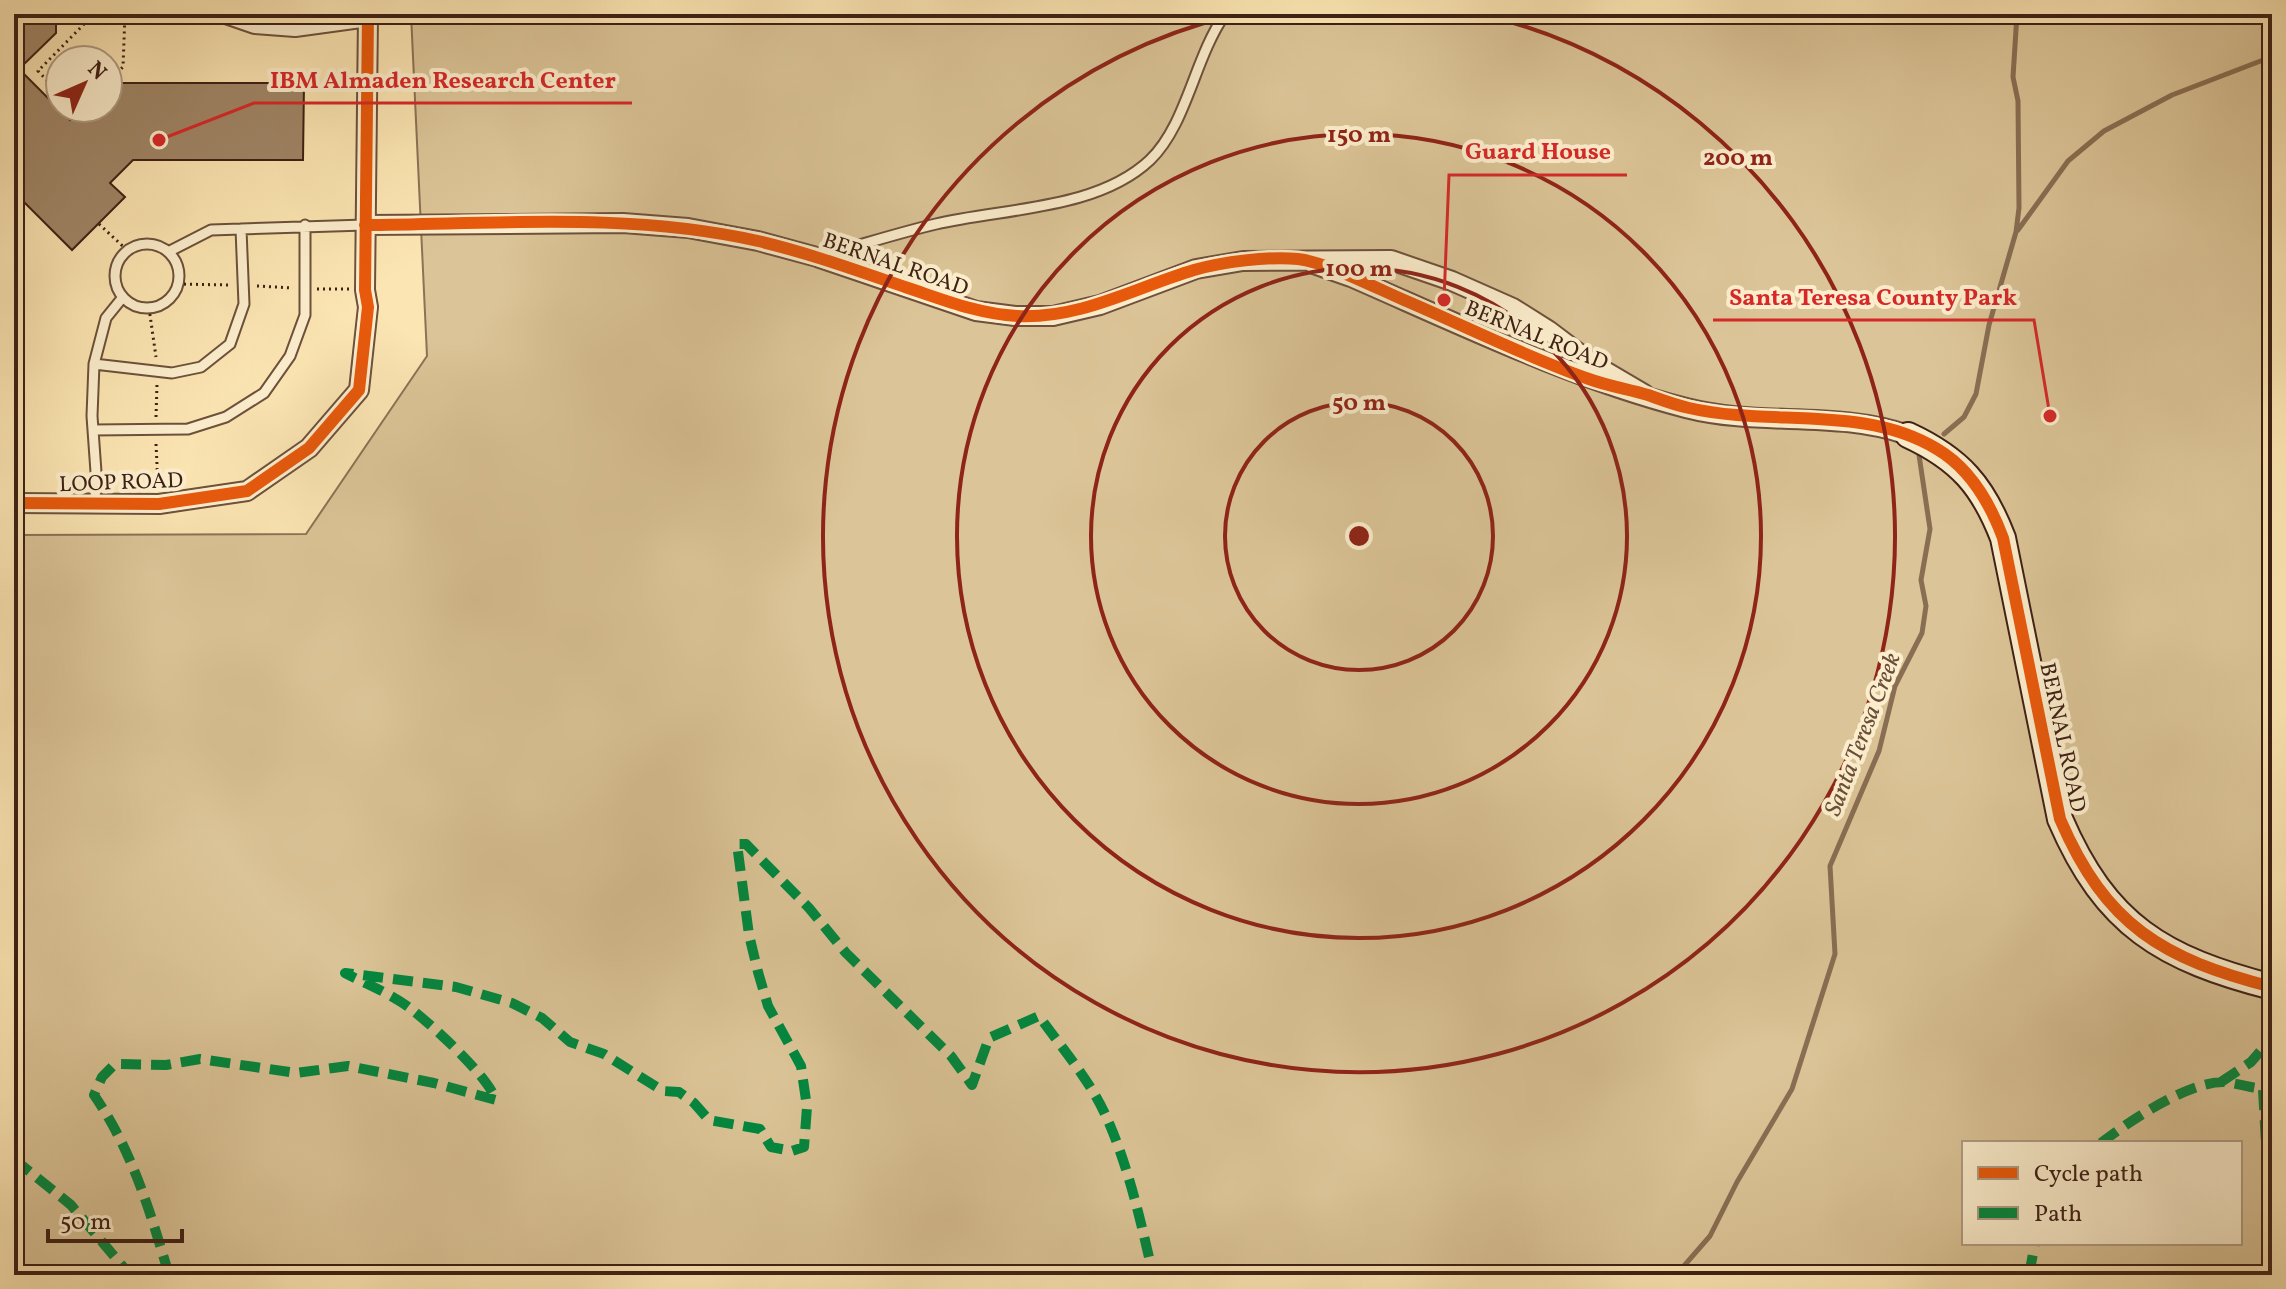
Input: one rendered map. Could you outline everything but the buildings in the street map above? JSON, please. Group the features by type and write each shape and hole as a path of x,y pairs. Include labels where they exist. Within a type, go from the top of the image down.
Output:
{"street":[{"path":"226,14 255,24 295,27 368,16"},
{"name":"LOOP ROAD","path":"14,503 159,504 247,491 309,448 359,390 368,307 365,225 368,16"},
{"name":"BERNAL ROAD","path":"365,225 623,223 688,228 758,241 817,257 976,311 1015,316 1053,316 1100,305 1196,269 1243,261 1391,260 1452,281 1513,308 1593,364 1644,394"},
{"name":"BERNAL ROAD","path":"1300,259 1351,277 1591,380 1726,416 1880,425 1938,449 1978,487 1992,510 2003,538 2060,819 2073,850 2092,882 2118,912 2143,934 2174,954 2227,976 2272,987"}],"lane":[{"path":"817,257 937,224 1071,200 1105,189 1128,176 1150,160 1169,136 1210,36 1225,14"},
{"path":"93,430 188,429 226,417 264,393 290,356 305,315 305,225"},
{"path":"168,252 211,230 365,225"},
{"path":"94,364 172,373 201,367 230,344 244,304 241,229"},
{"path":"142,245 153,245 168,252 177,264 178,284 167,301 149,308 138,307 123,297 118,288 117,268 128,251 142,245"},
{"path":"95,503 94,364 106,318 123,297"}],"path":[{"path":"65,44 94,14"},
{"path":"124,44 125,14"},
{"path":"99,224 128,251"},
{"path":"178,284 365,290"},
{"path":"149,308 158,370 155,430 159,504"}],"shaded area":[{"path":"411,14 2272,14 2272,1275 14,1275 14,535 306,534 427,356"}],"waterway":[{"name":"Santa Teresa Creek","path":"1944,434 1964,417 1976,394 1989,325 2016,232 2019,208 2018,101 2013,77 2017,14"},
{"path":"2018,230 2068,161 2104,131 2172,95 2271,57"},
{"name":"Santa Teresa Creek","path":"1676,1275 1710,1236 1737,1182 1792,1089 1835,954 1830,866 1879,751 1895,686 1922,633 1926,606 1921,580 1930,529 1919,455"}],"marked path":[{"path":"169,1275 129,1159 94,1095 102,1077 115,1064 166,1065 200,1059 296,1073 348,1066 434,1083 496,1100 471,1065 421,1017 396,999 345,973 456,987 512,1003 542,1018 570,1042 604,1054 663,1091 679,1092 709,1120 760,1129 771,1147 792,1151 804,1147 807,1107 801,1066 768,1006 758,972 749,935 737,844 746,844 809,908 846,953 951,1056 972,1085 989,1038 1039,1016 1083,1076 1105,1114 1127,1173 1153,1275"},
{"path":"2221,1082 2251,1062 2269,1041"},
{"path":"2104,1141 2142,1114 2176,1096 2209,1084 2223,1082 2272,1089"},
{"path":"2263,1090 2266,1143 2272,1158"},
{"path":"14,1159 71,1205 130,1275"},
{"path":"2029,1275 2035,1245"}],"cycle path":[{"path":"14,503 159,504 247,491 309,448 359,390 368,307 365,290 368,14"},
{"path":"365,225 612,223 710,232 796,251 962,306 1017,316 1041,316 1085,308 1218,264 1259,259 1298,259 1351,276 1565,370 1679,405 1720,413 1848,421 1908,435 1937,449 1960,466 1978,488 1998,525 2060,819 2097,886 2142,933 2169,950 2199,964 2272,987"}],"place":[{"name":"IBM Almaden Research Center","path":"159,140"},
{"name":"Guard House","path":"1444,300"},
{"name":"Santa Teresa County Park","path":"2050,416"}]}
